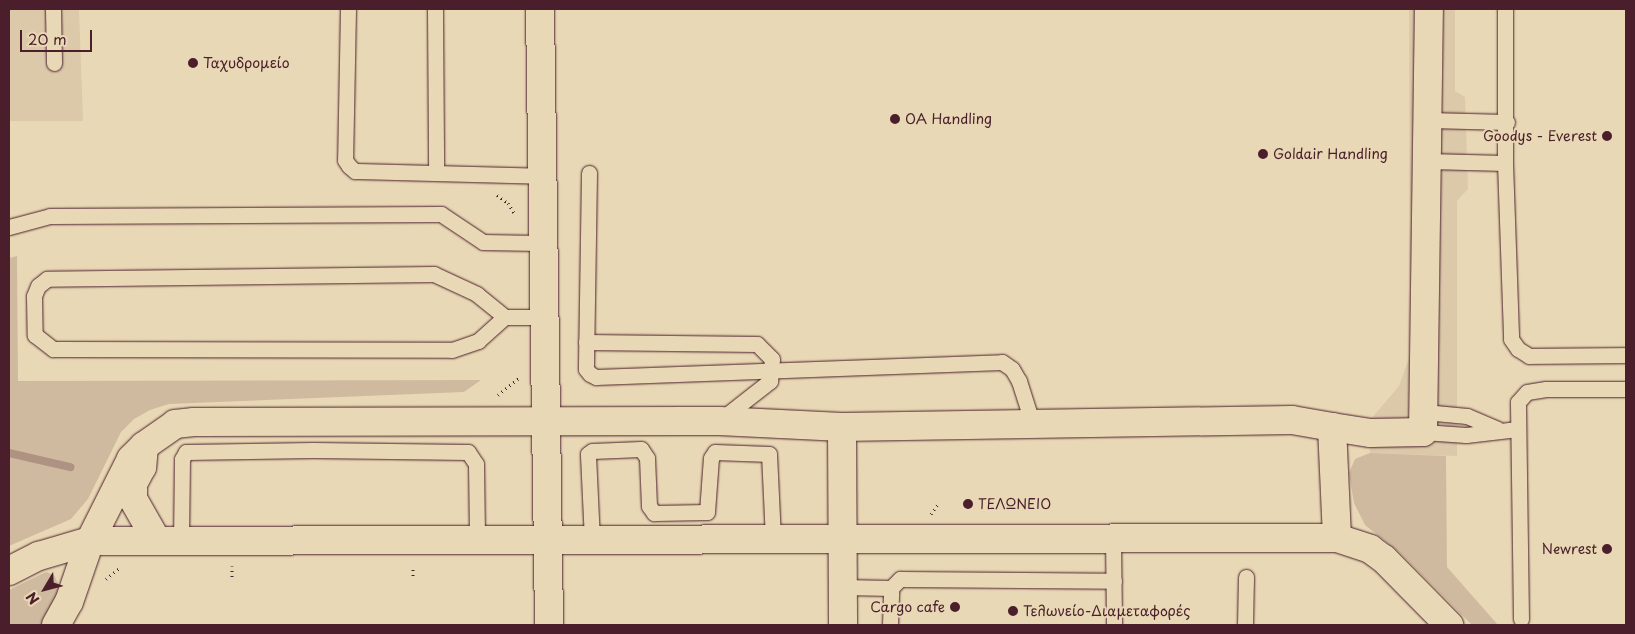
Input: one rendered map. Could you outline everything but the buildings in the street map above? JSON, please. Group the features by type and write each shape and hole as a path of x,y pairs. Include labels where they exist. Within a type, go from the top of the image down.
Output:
{"main road":[{"path":"540,9 542,176 532,243 543,317 547,421 549,625"},
{"path":"62,614 90,541 131,459 144,446 175,424 194,422 719,421 842,428 1292,420 1370,433 1424,422 1429,9"},
{"path":"1332,427 1337,538"},
{"path":"842,428 844,625"},
{"path":"144,446 142,467 133,484 133,499 159,541"},
{"path":"9,571 39,556 90,541 1337,538 1370,549 1384,559 1449,625"},
{"path":"62,614 118,548 159,541"}],"lane":[{"path":"53,9 54,63"},
{"path":"348,9 345,160 355,171 542,176"},
{"path":"435,9 436,172"},
{"path":"1505,9 1505,163 1511,338 1518,349 1529,356 1626,355"},
{"path":"1428,120 1506,122"},
{"path":"1428,160 1505,163"},
{"path":"589,173 586,369 596,377 1002,362 1012,369 1018,381 1033,425"},
{"path":"9,227 50,216 441,214 483,242 532,243"},
{"path":"505,317 478,341 452,350 53,349 35,335 34,296 38,286 47,279 434,274 477,294 505,317 543,317"},
{"path":"586,342 757,344 772,359 773,369 770,382 719,421"},
{"path":"1521,619 1518,402 1526,392 1546,389 1626,389"},
{"path":"1424,422 1467,416 1497,429"},
{"path":"1424,422 1466,435 1497,429 1518,429"},
{"path":"592,540 588,454 592,451 641,449 647,458 649,506 654,513 707,512 711,458 715,452 769,454 773,539"},
{"path":"159,541 182,459 186,452 313,450 468,452 476,464 477,540"},
{"path":"1113,538 1114,625"},
{"path":"1245,625 1246,577"},
{"path":"890,625 891,588 900,579 1114,581"},
{"path":"843,587 891,588"}],"path":[{"path":"488,195 496,195 514,210 532,243"},
{"path":"495,398 525,370"}],"shaded area":[{"path":"9,9 79,9 83,121 9,121"},
{"path":"1409,9 1455,9 1455,91 1465,97 1468,189 1457,201 1457,456 1370,453 1370,420 1399,386 1410,355"},
{"path":"17,256 18,381 481,380 464,392 169,404 150,410 134,419 121,432 88,499 71,519 9,546 9,258"},
{"path":"1370,453 1446,456 1447,567 1498,625 1472,625 1399,552 1365,525 1354,503 1349,473 1355,459"},
{"path":"46,572 54,575 60,587 43,625 9,625 9,590"}],"waterway":[{"path":"9,453 70,467"}],"place":[{"name":"Ταχυδρομείο","path":"193,63"},
{"name":"OA Handling","path":"895,119"},
{"name":"Goodys - Everest","path":"1607,136"},
{"name":"Goldair Handling","path":"1263,154"},
{"name":"ΤΕΛΩΝΕΙΟ","path":"968,504"},
{"name":"Newrest","path":"1607,549"},
{"name":"Cargo cafe","path":"955,607"},
{"name":"Τελωνείο-Διαμεταφορές","path":"1013,611"}]}
